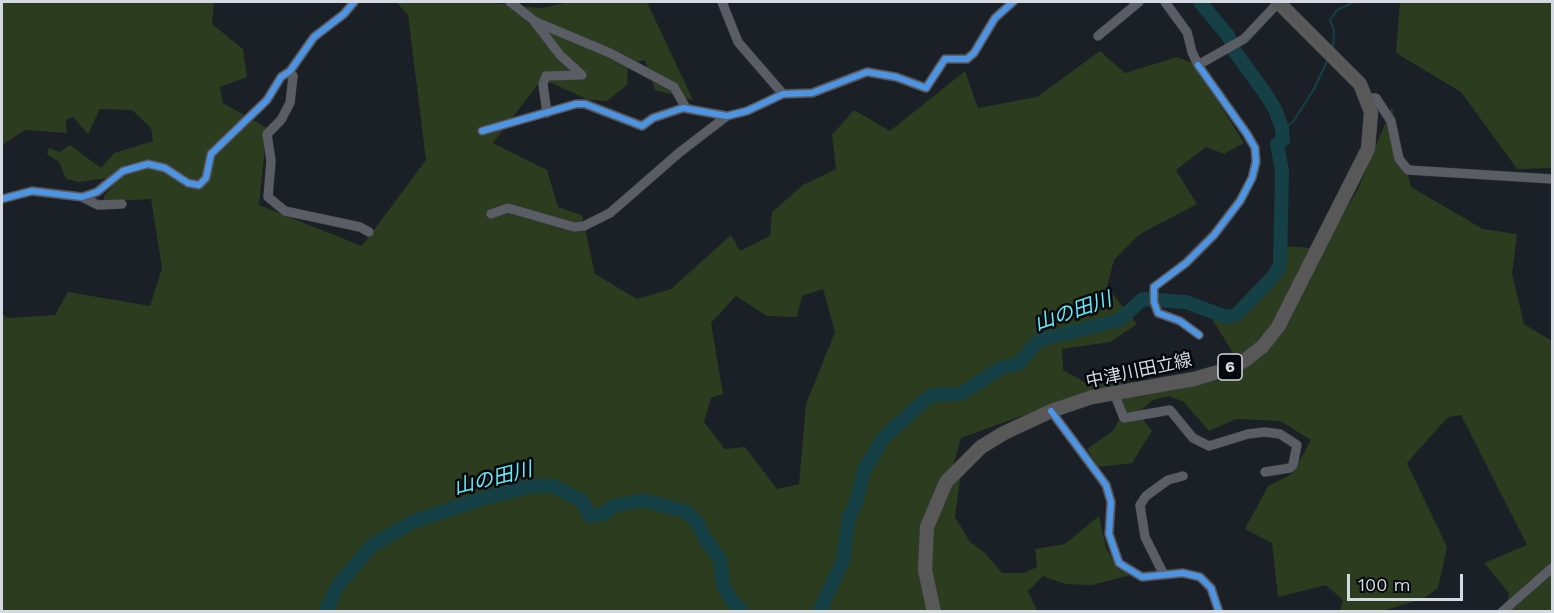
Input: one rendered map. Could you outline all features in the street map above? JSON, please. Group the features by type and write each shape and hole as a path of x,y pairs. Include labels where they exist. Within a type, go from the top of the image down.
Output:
{"main road":[{"name":"中津川田立線","path":"934,612 925,570 924,549 927,527 946,482 981,447 1004,433 1051,411 1092,397 1194,379 1222,371 1244,361 1262,347 1278,327 1368,149 1371,112 1367,98 1347,69 1278,2"}],"street":[{"path":"2,199 32,191 82,196 97,192 123,171 148,164 165,168 188,183 199,185 206,178 211,154 267,100 281,77 290,71 314,37 344,14 354,2"},
{"path":"510,2 534,21 560,55 582,75 546,76 543,84 547,113"},
{"path":"723,2 738,42 783,94"},
{"path":"491,214 508,208 574,226 584,226 610,213 680,152 727,116 755,107 783,94 812,93 867,72 896,77 926,88 945,59 967,59 974,53 995,18 1013,2"},
{"path":"1098,36 1139,2"},
{"path":"1166,2 1187,32 1198,65 1255,148 1256,162 1252,178 1240,201 1214,235 1186,263 1155,284 1154,298 1161,315 1180,321 1199,335"},
{"path":"1198,65 1244,39 1278,2"},
{"path":"534,21 610,53 674,87 686,108"},
{"path":"290,71 293,76 290,103 280,120 267,134 272,161 268,197 285,211 360,227 369,232"},
{"path":"1367,98 1376,98 1391,121 1399,159 1408,170 1552,179"},
{"path":"482,132 585,104 642,126 653,118 686,108 727,116"},
{"path":"82,196 98,205 122,204"},
{"path":"1114,393 1124,418 1170,410 1193,438 1209,446 1248,434 1264,432 1280,434 1297,445 1293,465 1290,468 1265,472"},
{"path":"1051,411 1106,485 1111,502 1109,534 1119,563 1142,577 1183,573 1200,577 1211,588 1219,612"},
{"path":"1164,575 1145,537 1140,505 1146,496 1168,480 1183,476"},
{"path":"1502,612 1513,608 1551,571"}],"green space":[{"path":"2,2 214,2 212,24 243,49 247,77 220,87 223,103 267,128 259,205 362,246 426,160 408,15 396,2 485,2 541,8 570,2 647,2 693,100 655,90 645,60 628,64 627,85 607,101 589,100 542,79 493,143 547,170 558,207 582,215 595,274 637,299 671,289 731,235 740,251 770,236 772,212 803,185 836,169 832,135 854,110 890,131 965,71 978,108 1037,97 1100,51 1125,73 1177,57 1193,63 1244,143 1224,154 1206,147 1176,170 1197,204 1140,234 1114,260 1107,287 1137,324 1110,342 1062,349 1063,370 1088,384 1120,379 1136,396 1217,381 1243,369 1209,314 1225,320 1238,319 1280,271 1285,246 1323,249 1358,189 1392,107 1411,187 1483,229 1517,234 1512,274 1524,324 1552,341 1552,611 1506,611 1509,593 1484,563 1527,545 1461,415 1448,417 1407,463 1447,547 1438,588 1423,599 1382,611 1340,611 1343,600 1326,585 1278,597 1272,543 1245,529 1268,486 1292,474 1311,440 1280,421 1236,419 1209,431 1184,402 1169,396 1153,400 1138,413 1152,431 1132,463 1099,467 1087,449 1114,430 1122,413 1109,389 1049,406 961,438 953,466 960,480 955,517 970,542 984,552 1002,573 1024,573 1037,567 1035,549 1065,544 1099,516 1106,548 1117,567 1131,575 1092,585 1065,584 1043,576 1028,591 1037,611 2,611 2,314 8,318 55,315 68,292 150,306 162,268 151,199 104,202 104,196 114,185 108,178 79,182 66,179 59,162 47,154 49,148 60,152 70,145 101,168 114,153 153,141 151,128 132,110 100,109 88,134 73,117 66,120 67,133 25,130 2,145","holes":["823,289 835,332 806,404 799,484 777,489 745,447 725,449 704,422 711,398 723,394 711,323 736,296 767,316 797,317 802,296"]},
{"path":"1400,2 1552,2 1552,168 1517,169 1461,92 1396,53"}],"waterway":[{"name":"山の田川","path":"819,612 843,560 849,517 857,500 864,470 884,437 926,399 933,395 960,394 1003,367 1018,364 1039,340 1119,320 1143,299 1186,302 1226,317 1236,315 1272,278 1280,266 1282,171 1277,144 1283,140 1282,129 1275,109 1235,52 1229,37 1200,2"},
{"path":"1333,48 1334,31 1330,20 1337,10 1354,2"},
{"path":"1282,129 1293,122 1314,89 1328,59"},
{"name":"山の田川","path":"325,612 339,584 371,546 412,522 481,499 532,486 554,486 582,501 590,516 603,514 613,506 644,500 686,512 698,523 703,536 720,559 723,586 732,601 743,612"}],"cycle path":[{"path":"2,199 32,191 82,197 97,192 123,171 148,164 165,168 188,183 199,185 206,178 211,154 267,100 281,77 290,71 314,37 344,14 354,2"},
{"path":"482,131 576,104 585,104 642,126 653,118 683,108 727,116 747,111 783,94 812,93 867,72 896,77 926,88 945,59 967,59 974,53 995,18 1013,2"},
{"path":"1198,65 1247,134 1255,148 1256,162 1252,178 1240,201 1214,235 1186,263 1154,287 1154,302 1158,313 1180,321 1199,335"},
{"path":"1051,411 1106,485 1111,502 1109,534 1119,563 1142,577 1183,573 1200,577 1211,588 1219,612"}]}
